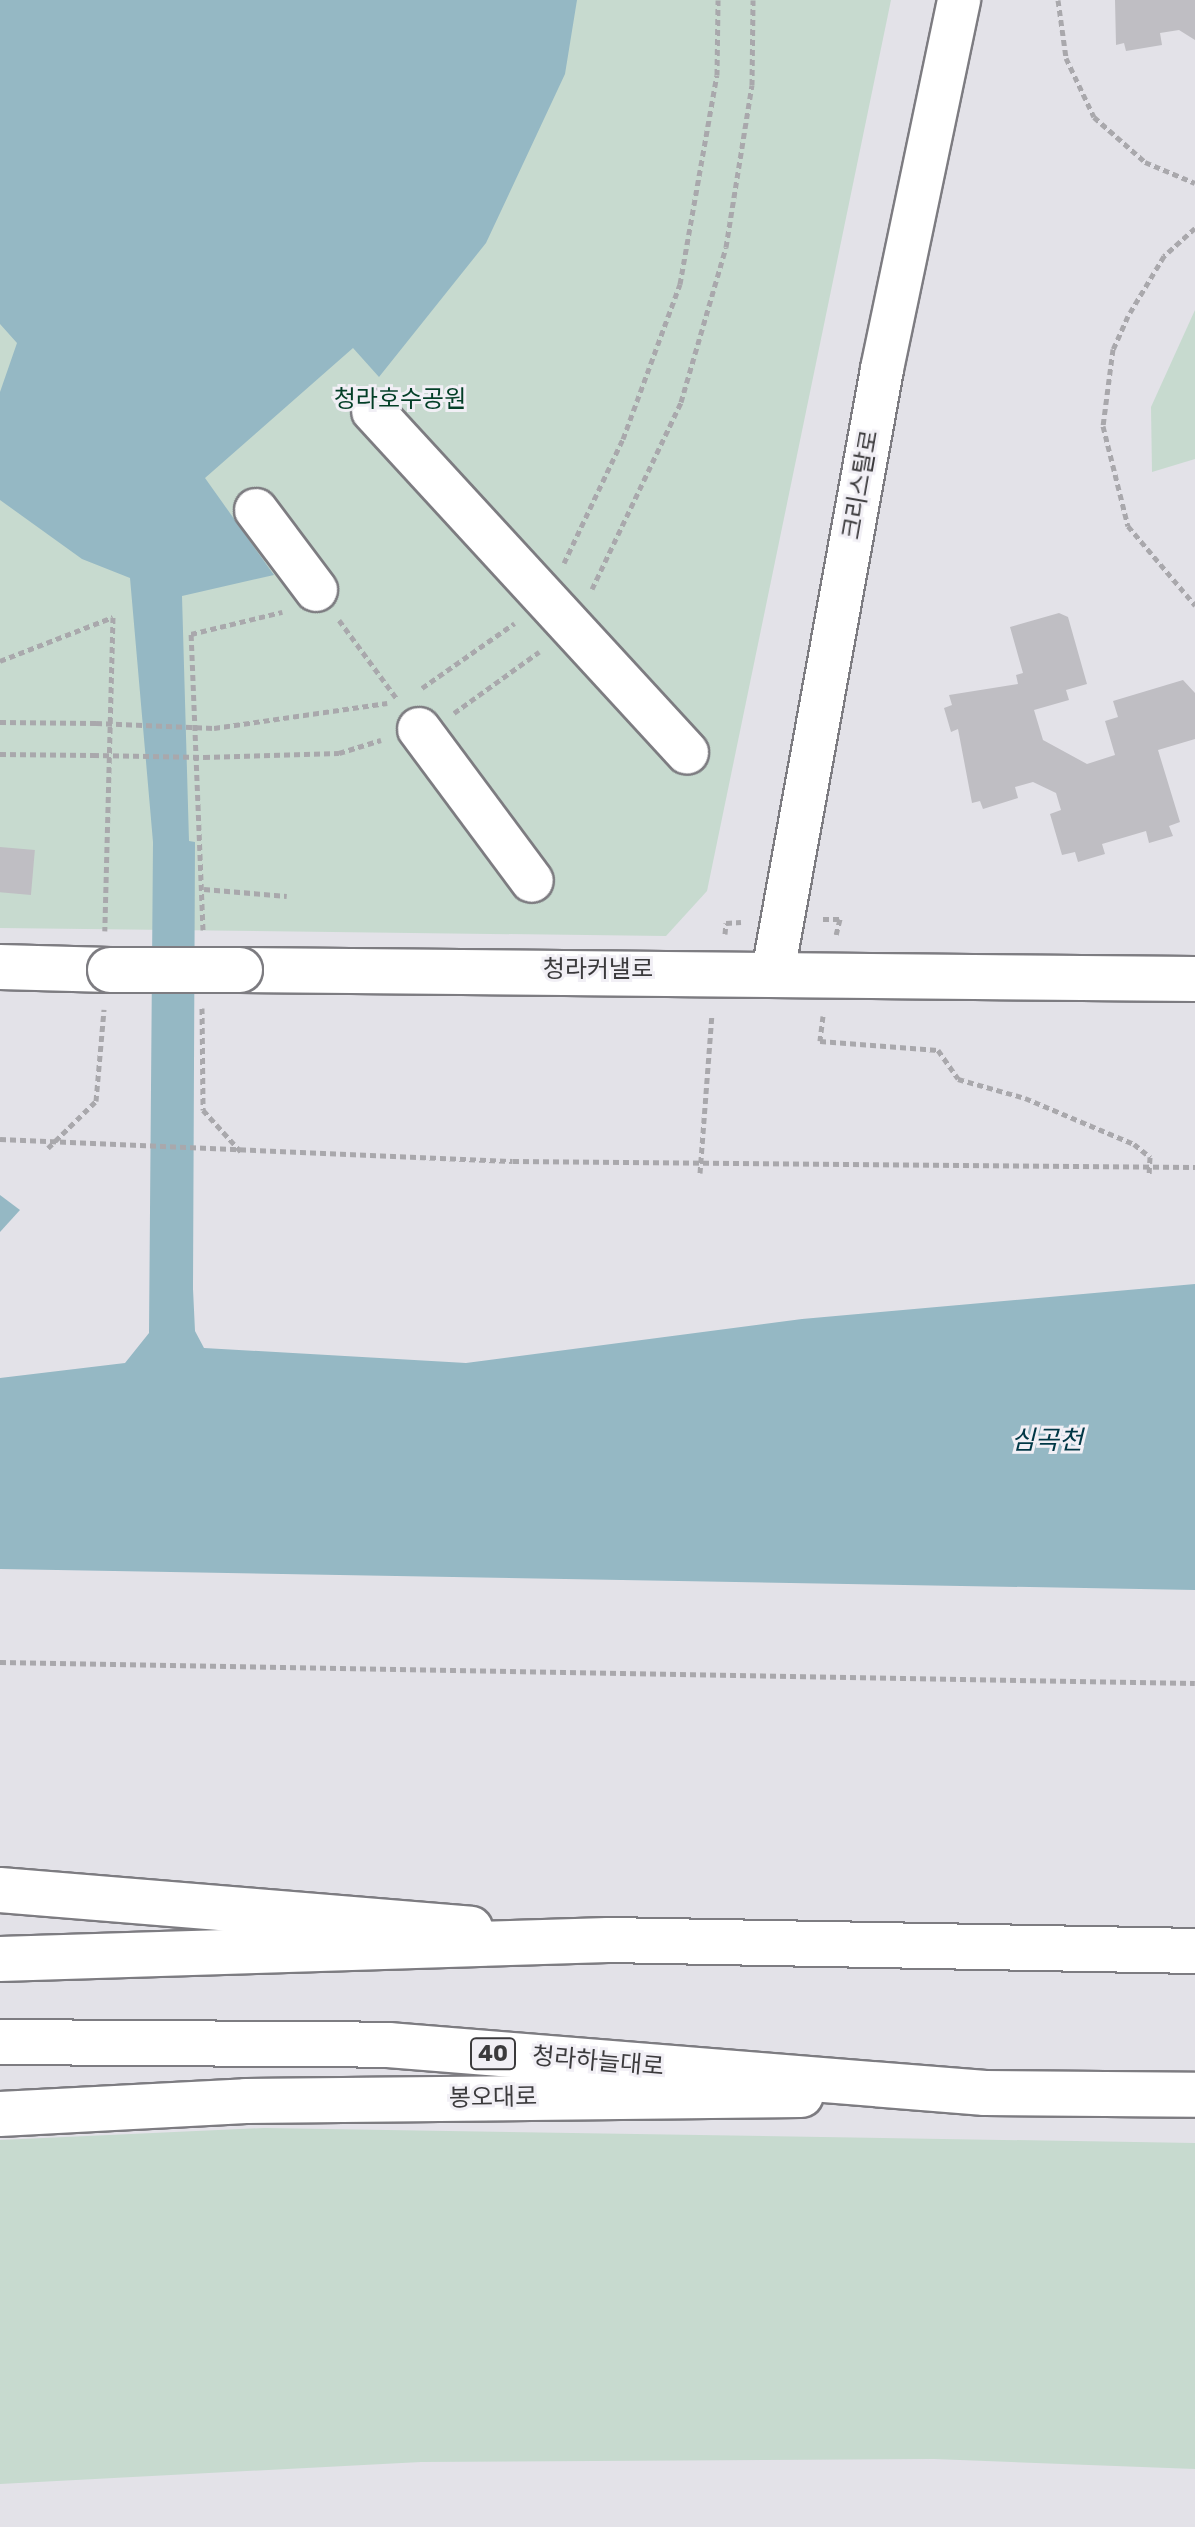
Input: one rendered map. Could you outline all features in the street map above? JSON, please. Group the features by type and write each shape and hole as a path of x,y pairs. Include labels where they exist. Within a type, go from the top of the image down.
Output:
{"main road":[{"name":"청라커낼로","path":"0,967 773,972 1195,979"},
{"path":"0,1890 608,1940"},
{"path":"0,1959 608,1940 1195,1951"},
{"name":"청라하늘대로","path":"0,2042 388,2045 985,2093 1195,2095"},
{"name":"봉오대로","path":"0,2114 246,2101 985,2093"}],"street":[{"name":"크리스탈로","path":"773,972 882,369 959,0"},
{"path":"373,411 687,753"},
{"path":"256,510 316,590"},
{"path":"408,714 532,881"}],"path":[{"path":"0,754 204,757 339,753 408,714 528,665 554,609 680,284 717,75 718,0"},
{"path":"0,722 214,728 367,711 408,714 498,639 591,592 681,402 726,247 752,85 753,0"},
{"path":"1058,0 1066,58 1094,117 1145,162 1195,183"},
{"path":"1195,228 1164,256 1128,316 1113,349 1103,426 1128,526 1195,605"},
{"path":"203,937 191,634 279,614 316,590 408,714"},
{"path":"0,661 113,617 107,970 96,1101 48,1148"},
{"path":"203,889 287,896"},
{"path":"202,1001 203,1110 243,1154"},
{"path":"700,1173 708,1039"},
{"path":"820,1041 938,1050 958,1079 1025,1098 1134,1144 1150,1166 1149,1176"},
{"path":"0,1139 232,1144 700,1163 1195,1167"},
{"path":"0,1662 1195,1683"}],"green space":[{"name":"청라호수공원","path":"0,0 891,0 707,891 666,936 0,928"},
{"path":"1195,310 1195,459 1152,472 1151,407"},
{"path":"264,2128 1195,2143 1195,2469 934,2459 421,2462 0,2484 0,2140"}],"water":[{"name":"심곡천","path":"0,0 577,0 565,74 486,243 379,377 353,348 205,478 274,575 182,596 189,841 195,842 193,1289 195,1331 204,1348 466,1363 802,1319 1195,1284 1195,1590 0,1569 0,1378 125,1363 149,1333 153,842 130,578 82,559 0,500 0,392 17,343 0,324"},
{"path":"0,1195 20,1210 0,1232"}],"building":[{"path":"1115,0 1195,0 1195,40 1179,30 1160,33 1162,45 1126,51 1124,43 1116,45"},
{"path":"1059,613 1068,617 1087,684 1066,690 1069,700 1034,710 1043,740 1087,764 1115,755 1105,721 1118,717 1113,701 1183,680 1195,693 1195,739 1158,750 1180,822 1169,826 1173,836 1149,843 1146,831 1102,844 1105,854 1078,862 1075,852 1062,855 1050,814 1061,810 1056,793 1033,782 1015,787 1018,798 983,809 980,801 972,803 958,729 951,732 944,708 952,705 949,695 1018,684 1016,675 1023,673 1010,627"},
{"path":"0,847 35,850 31,895 0,892"}]}
